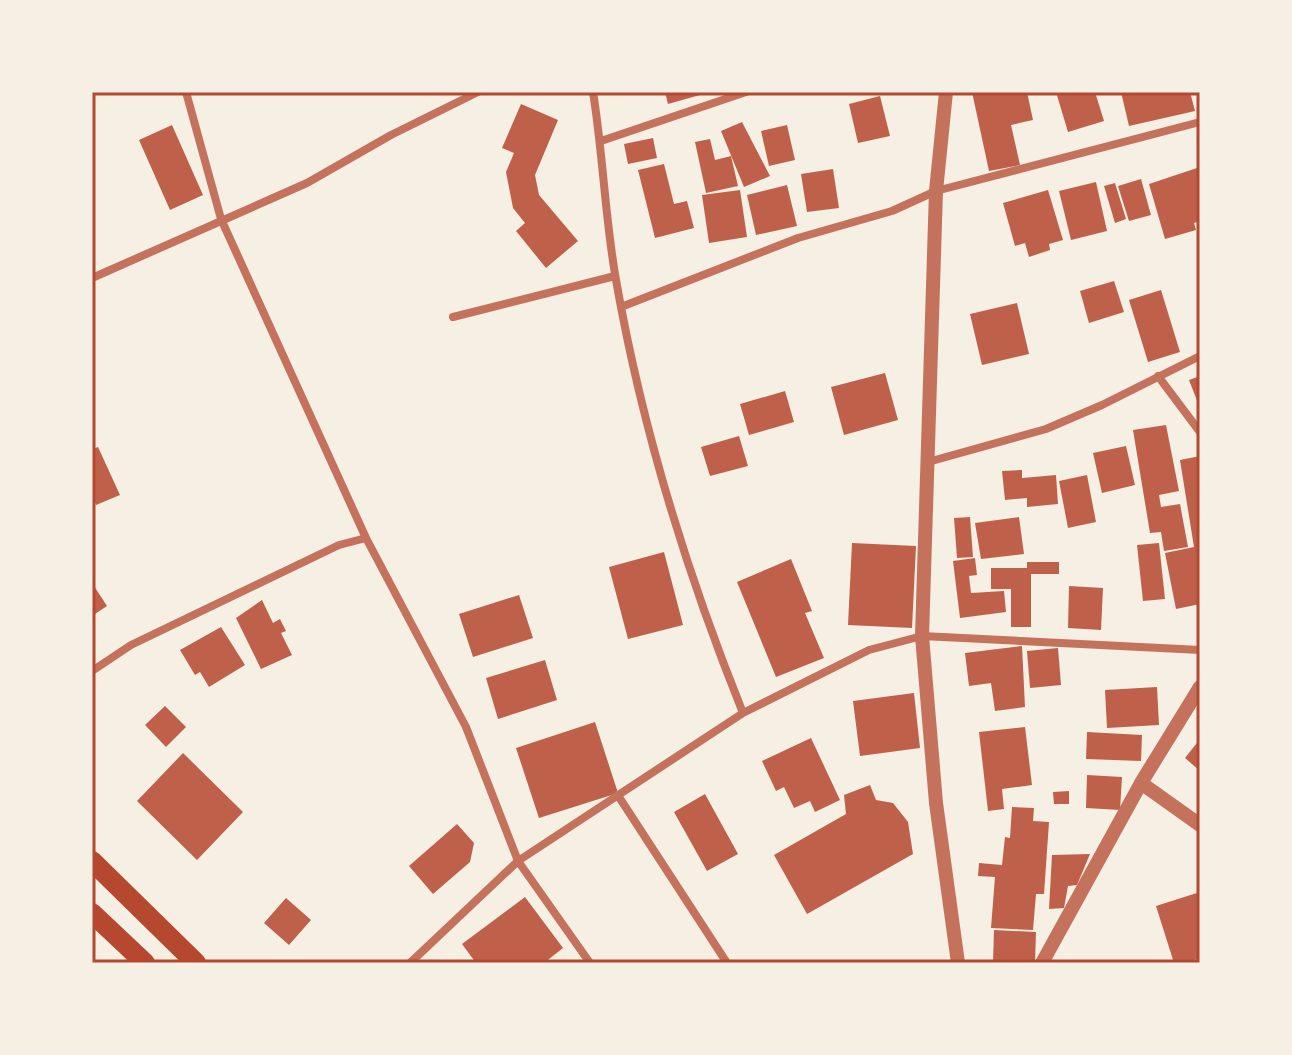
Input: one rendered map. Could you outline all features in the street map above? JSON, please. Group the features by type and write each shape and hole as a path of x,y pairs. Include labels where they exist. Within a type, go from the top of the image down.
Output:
{"highway":[{"path":"92,861 196,963"},
{"path":"92,913 144,963"}],"street":[{"path":"186,92 221,219 366,538 466,727 518,861 590,963"},
{"path":"92,278 307,183 391,135 478,92"},
{"path":"593,92 621,307 680,540 708,627 743,713"},
{"path":"601,141 746,92"},
{"path":"946,92 936,191 922,636 936,803 958,963"},
{"path":"621,307 798,238 892,211 936,191 1200,122"},
{"path":"453,317 615,276"},
{"path":"928,462 1046,429 1200,356"},
{"path":"1158,376 1200,432"},
{"path":"92,671 131,645 339,545 366,538"},
{"path":"410,963 518,861 743,713 869,650 922,636 1200,650"},
{"path":"1042,963 1141,783 1200,687"},
{"path":"1141,783 1200,825"},
{"path":"619,797 727,963"}],"building":[{"path":"665,92 707,92 707,93 668,104"},
{"path":"972,92 1027,92 1033,120 1011,125 1020,165 989,171"},
{"path":"1056,92 1095,92 1104,121 1068,132"},
{"path":"1121,92 1190,92 1195,111 1129,126"},
{"path":"880,96 890,136 858,143 849,104"},
{"path":"521,104 558,120 535,175 539,195 578,241 546,268 516,231 525,223 513,208 506,172 514,153 502,148"},
{"path":"742,122 770,176 744,187 721,131"},
{"path":"172,125 203,195 170,210 139,140"},
{"path":"787,125 795,160 769,166 761,131"},
{"path":"653,138 657,158 628,164 624,144"},
{"path":"710,139 715,160 731,156 738,186 706,193 695,142"},
{"path":"664,164 674,204 687,201 694,228 655,238 638,170"},
{"path":"1200,167 1200,221 1194,223 1196,230 1165,239 1149,184"},
{"path":"833,169 839,208 807,212 801,174"},
{"path":"1141,179 1151,215 1129,221 1118,186"},
{"path":"1096,182 1107,231 1071,240 1059,191"},
{"path":"1115,183 1126,219 1115,223 1104,186"},
{"path":"787,185 797,226 756,235 747,195"},
{"path":"740,190 747,237 709,243 702,195"},
{"path":"1048,190 1063,240 1049,244 1050,250 1029,257 1025,243 1015,246 1003,203"},
{"path":"1114,281 1124,312 1089,323 1080,291"},
{"path":"1161,290 1180,352 1148,362 1129,300"},
{"path":"1017,303 1029,354 982,365 970,314"},
{"path":"885,373 898,420 844,435 831,387"},
{"path":"1200,376 1200,408 1189,380"},
{"path":"785,391 794,422 749,435 740,404"},
{"path":"1166,425 1179,491 1159,495 1161,507 1180,504 1188,547 1164,551 1161,532 1150,533 1133,430"},
{"path":"739,436 748,466 710,476 701,447"},
{"path":"1126,446 1135,485 1102,493 1093,453"},
{"path":"98,447 120,495 96,505 92,496 92,449"},
{"path":"1200,456 1200,604 1176,609 1165,553 1194,547 1180,460"},
{"path":"1022,470 1022,478 1056,475 1058,504 1027,507 1027,498 1005,500 1002,471"},
{"path":"1087,475 1096,522 1068,528 1059,481"},
{"path":"970,517 973,557 957,558 954,518"},
{"path":"1019,517 1024,554 981,559 975,523"},
{"path":"852,543 916,546 912,628 848,625"},
{"path":"1159,543 1165,599 1143,601 1137,545"},
{"path":"664,552 683,625 628,639 609,567"},
{"path":"975,558 977,575 969,576 971,593 1004,591 1006,612 960,618 953,561"},
{"path":"791,559 812,611 805,613 824,658 776,677 737,582"},
{"path":"1027,562 1059,562 1059,574 1031,574 1031,627 1011,627 1011,589 991,589 991,568 1027,568"},
{"path":"1069,586 1103,588 1101,630 1068,628"},
{"path":"92,587 107,606 92,616"},
{"path":"519,595 533,638 473,657 459,614"},
{"path":"262,600 273,623 280,619 286,631 281,633 292,655 261,669 236,618"},
{"path":"221,627 245,665 209,687 200,672 195,675 180,650"},
{"path":"1022,646 1025,707 995,711 991,683 969,686 965,653"},
{"path":"1058,648 1061,685 1030,688 1027,651"},
{"path":"545,660 557,700 498,719 486,678"},
{"path":"1157,687 1159,725 1107,728 1105,690"},
{"path":"914,693 920,748 860,756 853,701"},
{"path":"165,706 186,727 166,747 145,725"},
{"path":"595,722 618,793 539,818 516,748"},
{"path":"1025,727 1032,785 1002,789 1004,809 988,811 979,732"},
{"path":"1087,732 1142,735 1141,761 1086,759"},
{"path":"811,738 840,800 815,812 810,801 794,808 784,787 776,791 762,761"},
{"path":"1200,739 1200,771 1185,758"},
{"path":"183,753 243,812 197,860 137,801"},
{"path":"1087,775 1122,777 1120,810 1086,808"},
{"path":"870,785 876,800 893,803 908,822 913,854 807,914 774,855 846,814 844,795"},
{"path":"1069,791 1069,804 1054,804 1053,792"},
{"path":"705,794 738,854 707,871 674,812"},
{"path":"1012,807 1034,808 1033,821 1049,822 1044,894 1036,894 1033,930 991,928 995,877 978,876 979,863 1002,865 1005,837 1010,838"},
{"path":"457,824 474,843 470,862 433,894 409,866"},
{"path":"1090,854 1077,885 1068,886 1064,908 1049,909 1052,855"},
{"path":"1200,892 1200,959 1174,963 1156,906"},
{"path":"525,897 563,948 544,963 476,963 462,944"},
{"path":"286,898 311,920 289,945 264,923"},
{"path":"994,930 1036,932 1035,963 993,963"}]}
